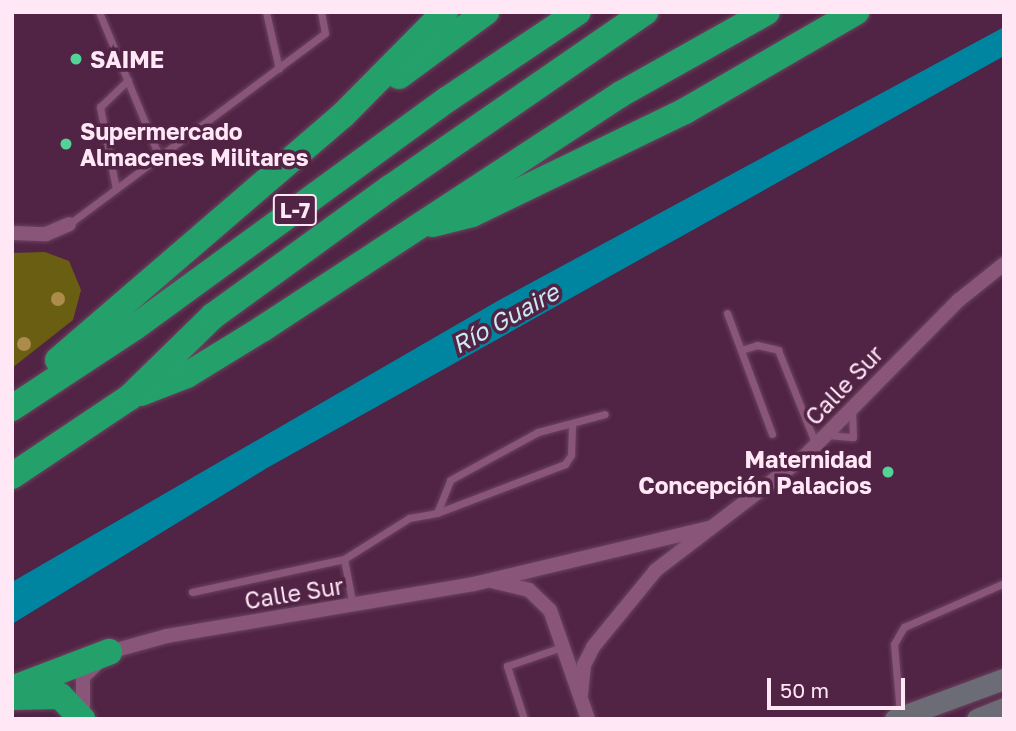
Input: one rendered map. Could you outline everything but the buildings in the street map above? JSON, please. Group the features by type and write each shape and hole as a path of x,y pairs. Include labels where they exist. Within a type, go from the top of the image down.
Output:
{"highway":[{"path":"343,115 486,12"},
{"name":"L-7","path":"12,408 135,327 448,99 578,12"},
{"name":"L-7","path":"12,476 130,397 214,316 390,188 645,12"},
{"path":"407,231 472,214 685,111 856,12"},
{"path":"12,400 343,115 444,13"},
{"path":"130,397 187,375 621,94 763,16"},
{"path":"12,690 108,652"},
{"path":"12,697 60,696 83,719"}],"main road":[{"path":"898,718 1004,679"},
{"path":"977,719 1004,708"}],"street":[{"path":"12,233 46,234 69,224"},
{"name":"Calle Sur","path":"581,694 584,664 613,620 656,570 816,446 959,300 1004,264"},
{"name":"Calle Sur","path":"108,652 167,636 353,607 487,581 709,528"},
{"name":"Calle Sur","path":"487,581 510,583 543,601 555,619 562,647 588,719"},
{"path":"83,719 83,677 108,652"}],"lane":[{"path":"99,12 159,156"},
{"path":"266,12 279,69"},
{"path":"69,224 325,33 321,12"},
{"path":"116,189 100,107 128,80"},
{"path":"727,313 772,433"},
{"path":"741,350 767,345 778,350 816,446"},
{"path":"437,513 450,480 538,432 572,426 605,414"},
{"path":"192,592 344,559 409,518 437,513 565,464 571,455 572,426"},
{"path":"344,559 353,607"},
{"path":"898,718 894,644 904,627 1004,583"},
{"path":"524,719 507,666 562,647"}],"shaded area":[{"path":"45,252 69,261 81,290 73,320 12,368 12,253"}],"water":[{"name":"Río Guaire","path":"1004,27 1004,56 267,468 12,624 12,582 501,299"}],"place":[{"name":"SAIME","path":"76,59"},
{"name":"Supermercado Almacenes Militares","path":"66,144"},
{"name":"Maternidad Concepción Palacios","path":"888,472"}]}
